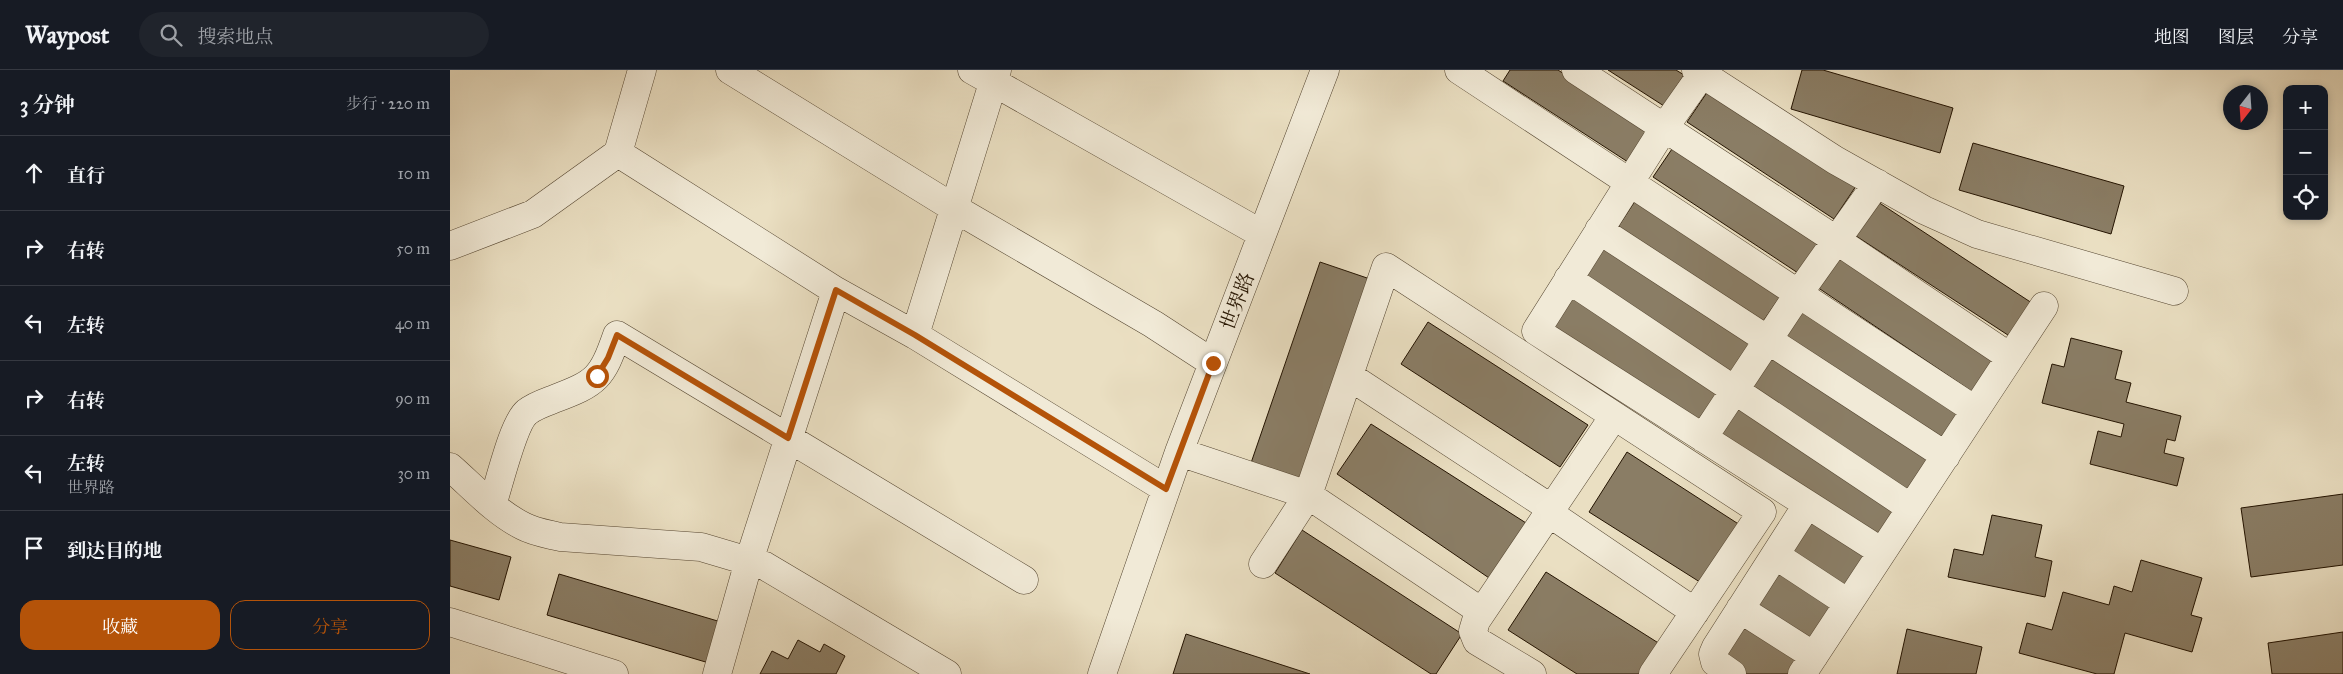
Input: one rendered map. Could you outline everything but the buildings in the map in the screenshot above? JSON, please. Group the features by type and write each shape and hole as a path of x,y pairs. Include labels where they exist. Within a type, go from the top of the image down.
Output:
{"street":[{"path":"450,246 533,214 618,153 642,70"},
{"path":"730,70 954,208 1153,324 1213,363"},
{"name":"世界路","path":"1102,674 1179,452 1325,70"},
{"path":"1459,70 1489,78 1631,182 1975,410"},
{"path":"1576,70 1836,240 2010,357"},
{"path":"1882,552 1536,331 1699,72 1835,160 1924,210 1977,234 2174,290"},
{"path":"915,335 954,208 988,74 1262,234"},
{"path":"618,153 836,290 915,335 1166,489"},
{"path":"1703,438 1799,293 1877,183"},
{"path":"1600,230 1946,456"},
{"path":"1263,564 1308,495 1386,267 1762,512 1653,674"},
{"path":"1568,279 1911,508"},
{"path":"717,674 749,561 836,290"},
{"path":"1740,609 1808,665 2044,306"},
{"path":"492,505 517,428 526,412 585,388 597,376 608,358 617,335 1024,580"},
{"path":"1349,376 1550,511 1695,612"},
{"path":"1532,674 1477,641 1473,631 1482,612 1614,416"},
{"path":"1179,452 1308,495 1482,612"},
{"path":"450,466 492,505 523,526 539,532 560,537 701,547 765,566 947,674"},
{"path":"1732,674 1715,662 1713,654 1807,505"},
{"path":"1775,555 1848,603"},
{"path":"450,622 614,674"}],"route":[{"path":"597,376 608,358 617,335 788,438 836,290 915,335 1166,489 1213,363"}]}
